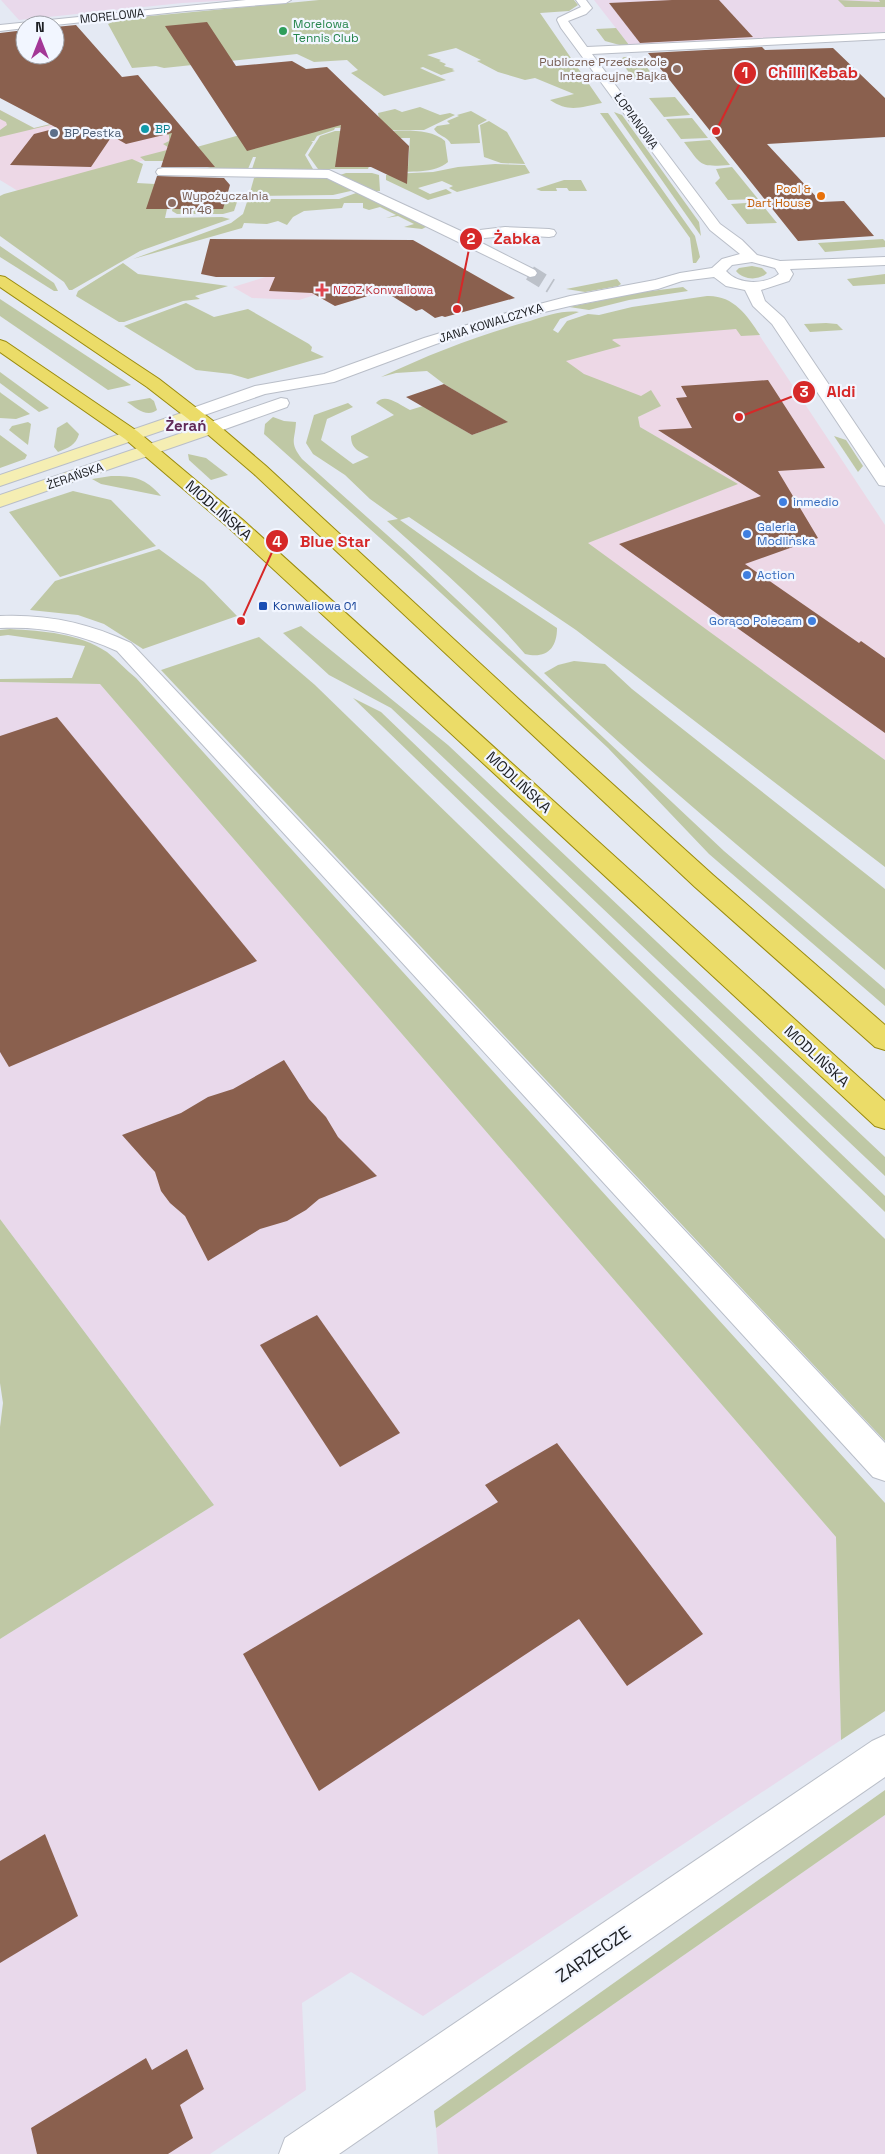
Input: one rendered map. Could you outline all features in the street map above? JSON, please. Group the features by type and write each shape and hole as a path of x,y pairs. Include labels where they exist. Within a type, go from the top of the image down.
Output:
{"main road":[{"path":"0,280 153,383 260,470 682,861 885,1040"},
{"name":"MODLIŃSKA","path":"0,345 131,435 236,524 885,1118"}],"street":[{"name":"MORELOWA","path":"65,21 286,0"},
{"name":"ŁOPIANOWA","path":"581,0 587,8 585,11 562,20 715,227 737,243 752,258"},
{"name":"MORELOWA","path":"0,28 15,26"},
{"path":"585,51 885,36"},
{"path":"163,172 329,174 461,237 530,273"},
{"name":"ŁOPIANOWA","path":"715,227 720,244 730,260"},
{"path":"461,237 484,232 534,231 549,233"},
{"name":"JANA KOWALCZYKA","path":"730,260 752,258 783,270 885,261"},
{"path":"722,275 723,263 730,260"},
{"name":"JANA KOWALCZYKA","path":"202,421 282,403 328,378 430,341 518,314 572,300 658,284 687,284 722,275 751,286 768,285 784,278 783,270"},
{"path":"768,285 778,302 778,321"},
{"path":"751,286 758,303 778,321 885,481"},
{"path":"557,290 572,300"},
{"path":"131,435 202,421"},
{"path":"149,450 202,421"},
{"name":"ŻERAŃSKA","path":"0,481 131,435"},
{"name":"ŻERAŃSKA","path":"0,501 149,450"},
{"path":"0,622 47,623 76,627 99,634 124,648 885,1466"},
{"name":"ZARZECZE","path":"301,2154 885,1754"}],"shaded area":[{"path":"1,0 236,0 182,3 65,15 15,16"},
{"path":"594,0 885,0 885,32 629,45"},
{"path":"151,100 186,150 18,191 0,180 0,110 34,128"},
{"path":"282,272 367,296 335,306 315,295 299,300 252,298 233,287"},
{"name":"Galeria Modlińska","path":"748,318 885,525 885,760 587,543 737,484 640,427 638,417 660,406 537,359 614,339"},
{"path":"0,682 100,684 836,1537 841,1740 423,2016 351,1972 302,2003 306,2090 210,2154 0,2154 0,1639 214,1505 0,1219"},
{"path":"885,1815 885,2154 438,2154 436,2128"}],"green space":[{"path":"319,0 574,0 578,5 569,11 540,13 602,103 575,108 563,107 550,100 574,94 535,78 525,80 498,72 477,61 481,60 456,48 427,55 441,60 439,61 446,64 444,66 455,71 441,75 423,67 420,68 446,80 384,96 351,73 358,70 347,60 314,62 297,54 164,68 156,66 132,68 108,24 119,19"},
{"path":"838,0 880,2 879,0 885,0 885,7 845,7"},
{"path":"616,28 629,45 885,34 627,47 605,41 596,29"},
{"path":"624,57 640,59 657,80 636,81 619,60"},
{"path":"675,97 690,115 664,117 649,98"},
{"path":"151,100 186,150 348,105 355,127 335,128 317,136 314,141 311,141 313,142 305,155 313,169 252,169 256,157 253,157 248,169 213,169 190,161 145,161 140,157 171,149 163,144 169,141 169,135 162,135 134,105 0,137 0,130 7,125 6,122 0,119 0,110 34,128"},
{"path":"420,107 440,115 450,113 455,115 424,130 381,130 378,113 395,109 402,112"},
{"path":"471,111 487,120 478,125 480,143 451,144 434,129 437,126 450,124 447,121 459,116 457,115"},
{"path":"614,112 622,115 699,222 701,236"},
{"path":"600,113 608,113 695,236 700,257 696,263 693,263 690,238"},
{"path":"692,118 708,138 681,139 666,119"},
{"path":"489,121 507,132 525,164 501,163 484,157 480,125"},
{"path":"335,131 350,131 370,164 368,169 318,169 308,155 320,136"},
{"path":"380,131 414,131 439,137 445,141 448,162 443,166 429,170 391,172 389,167 408,167 410,138 391,138"},
{"path":"710,140 730,165 712,166 702,163 694,156 684,142"},
{"path":"132,159 143,164 137,183 155,184 147,209 167,209 165,218 222,217 230,219 140,251 72,290 69,290 64,282 0,236 0,196"},
{"path":"495,164 525,165 530,173 457,192 449,188 453,186 442,181 418,188 430,194 446,189 452,193 428,200 386,180 386,175 391,174 433,172 458,167"},
{"path":"732,167 758,199 728,200 715,183 720,178 716,169"},
{"path":"346,173 372,173 379,175 380,191 373,191 340,175"},
{"path":"260,176 322,176 355,190 333,195 249,196 254,178"},
{"path":"564,180 581,180 587,191 569,191 567,188 556,188 557,191 541,191 536,189"},
{"path":"359,192 428,226 422,229 404,227 414,224 398,216 386,218 396,215 380,207 369,210 363,208 363,203 344,203 342,208 304,211 293,217 287,225 278,221 267,224 244,223 242,228 133,259 231,223 243,214 248,199 339,199"},
{"path":"225,200 237,202 234,211 223,214 177,214 172,211 173,206 222,209"},
{"path":"760,202 777,223 747,224 731,204"},
{"path":"883,239 885,247 825,252 818,243"},
{"path":"0,246 54,283 58,291 54,291 0,257"},
{"path":"123,263 138,274 228,286 195,296 200,299 183,301 124,322 119,322 76,296 78,291"},
{"path":"752,266 762,268 767,273 756,278 747,278 736,271 739,268"},
{"path":"885,274 885,284 853,286 847,279"},
{"path":"617,279 621,284 618,286 585,292 566,289"},
{"path":"683,287 688,291 629,300 589,310 569,307 643,292"},
{"path":"707,296 724,299 732,303 750,320 760,335 741,336 736,329 614,339 612,340 621,346 566,361 584,374 641,396 651,390 661,406 638,417 640,427 738,484 588,543 885,760 885,867 576,630 409,517 400,520 480,577 557,628 555,642 549,651 539,655 525,654 475,601 387,521 398,519 370,499 345,475 313,454 306,443 314,415 348,403 353,407 327,419 321,440 353,464 369,457 354,447 351,436 394,415 376,403 384,399 393,400 410,410 423,406 472,435 507,422 444,384 427,371 396,373 381,377 473,339 554,314 579,312 560,319 553,330 558,333 567,321 588,314 599,315 632,307"},
{"path":"0,299 131,385 108,390 0,316"},
{"path":"186,303 214,317 248,309 309,344 312,347 311,351 324,357 248,379 231,374 196,370 124,326"},
{"path":"804,324 837,324 843,330 810,332"},
{"path":"0,372 49,408 39,412 0,383"},
{"path":"0,392 30,414 16,419 0,418"},
{"path":"150,398 154,401 157,410 149,413 145,413 127,402"},
{"path":"273,417 284,421 296,422 294,445 302,459 405,551 724,851 885,989 885,1006 709,854 608,748 428,581 264,434 265,424"},
{"path":"28,422 31,424 28,445 9,430 12,426"},
{"path":"67,422 79,434 78,438 74,443 58,452 54,447 57,428"},
{"path":"0,435 27,455 25,459 0,468"},
{"path":"834,436 846,440 863,466 858,472"},
{"path":"188,454 206,458 228,475 211,480 189,460"},
{"path":"111,476 139,479 150,485 161,496 101,484 92,479"},
{"path":"73,491 111,500 156,546 60,577 9,512"},
{"path":"159,549 204,582 237,616 143,649 104,624 78,615 30,610 55,581"},
{"path":"301,626 448,745 885,1157 885,1176 391,708 329,675 283,633"},
{"path":"0,630 48,632 85,641 107,652 136,678 885,1503 885,1711 841,1740 836,1537 100,684 0,682 0,679 72,678 85,646 8,635 0,636"},
{"path":"259,637 315,685 885,1239 885,1441 161,670"},
{"path":"574,661 605,664 632,689 885,889 885,970 669,787 544,673 558,665"},
{"path":"353,698 381,712 885,1196 885,1212"},
{"path":"0,1219 214,1505 0,1639 0,1427 3,1403 0,1383"},
{"path":"885,1790 885,1815 436,2128 434,2111"}],"building":[{"path":"719,0 753,37 640,43 609,3"},
{"path":"207,22 236,66 292,61 306,69 327,67 409,146 407,184 371,167 335,167 341,125 247,151 165,26"},
{"path":"76,25 122,77 138,75 215,167 161,167 172,133 126,144 112,136 91,167 10,165 34,134 57,128 0,98 0,33 15,31 15,65 65,65 65,26"},
{"path":"762,47 765,50 833,48 885,98 885,137 767,144 821,202 844,201 874,236 798,241 648,53"},
{"path":"157,176 224,178 230,185 223,209 146,209"},
{"path":"210,239 413,240 515,298 435,318 422,309 416,311 384,291 335,306 312,293 269,291 275,277 216,277 201,274"},
{"path":"768,380 825,468 778,471 818,538 745,564 859,643 861,641 885,658 885,733 619,544 761,496 658,430 692,428 676,398 687,397 681,386"},
{"path":"444,384 508,422 472,435 406,397"},
{"path":"57,717 257,961 9,1067 0,1052 0,736"},
{"path":"284,1060 309,1099 326,1117 338,1137 377,1176 319,1199 306,1210 287,1221 260,1229 208,1261 185,1216 170,1203 161,1191 155,1172 122,1135 181,1113 208,1097 233,1089"},
{"path":"317,1315 400,1433 340,1467 260,1345"},
{"path":"557,1443 703,1634 627,1686 579,1619 319,1791 243,1654 498,1502 485,1485"},
{"path":"45,1834 78,1916 0,1963 0,1861"},
{"path":"187,2049 204,2089 180,2105 193,2138 168,2154 37,2154 31,2128 146,2058 152,2070"}],"tunnel":[{"path":"530,273 551,286"}],"place":[{"name":"Morelowa Tennis Club","path":"283,31"},
{"name":"Publiczne Przedszkole Integracyjne Bajka","path":"677,69"},
{"name":"BP","path":"145,129"},
{"name":"Chilli Kebab","path":"716,131"},
{"name":"BP Pestka","path":"54,133"},
{"name":"Pool & Dart House","path":"821,196"},
{"name":"Wypożyczalnia nr 46","path":"172,203"},
{"name":"NZOZ Konwaliowa","path":"322,290"},
{"name":"Żabka","path":"457,309"},
{"name":"Aldi","path":"739,417"},
{"name":"inmedio","path":"783,502"},
{"name":"Galeria Modlińska","path":"747,534"},
{"name":"Action","path":"747,575"},
{"name":"Konwaliowa 01","path":"263,606"},
{"name":"Blue Star","path":"241,621"},
{"name":"Gorąco Polecam","path":"812,621"}],"district":[{"name":"Żerań","path":"186,425"}]}
